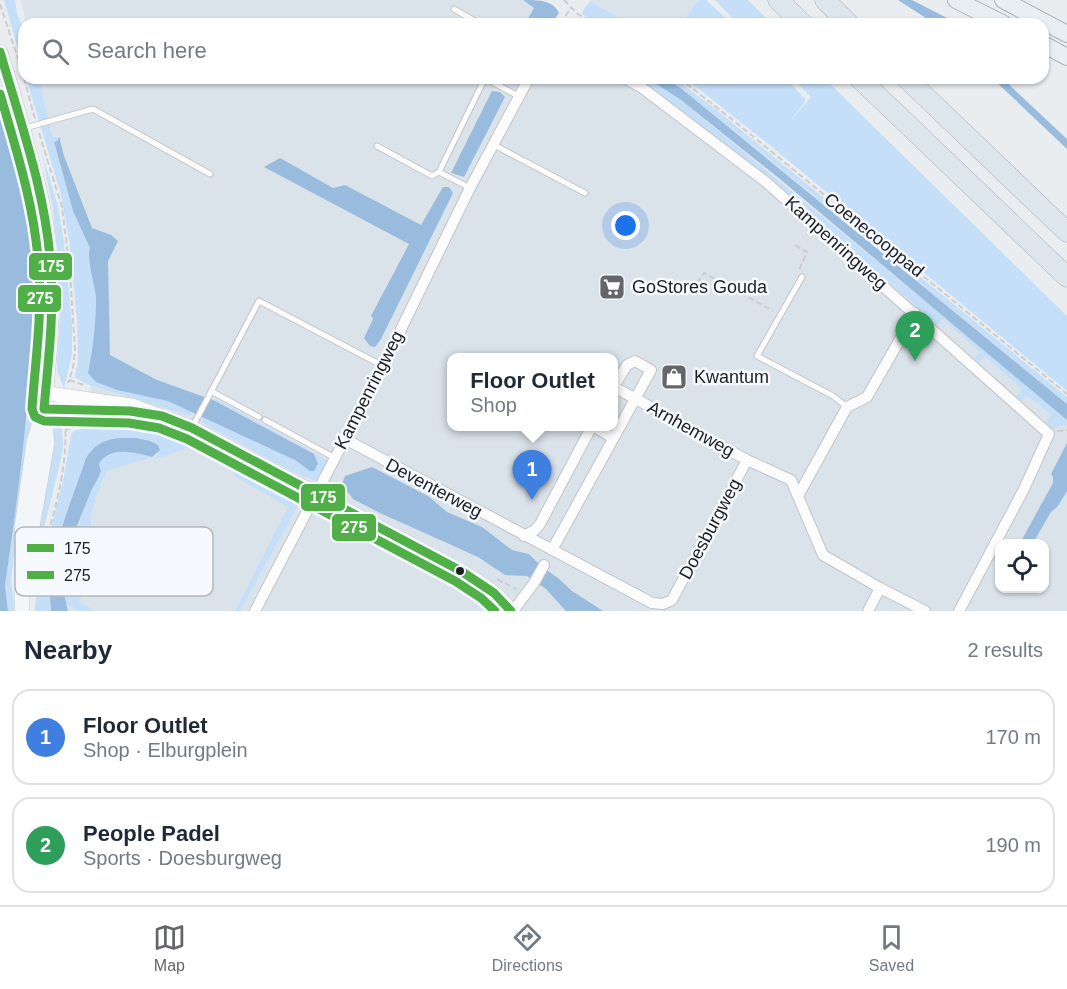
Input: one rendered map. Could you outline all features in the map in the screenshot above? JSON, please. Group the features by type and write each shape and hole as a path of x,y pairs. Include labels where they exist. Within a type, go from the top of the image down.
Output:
{"highway":[{"path":"778,0 797,18"},
{"path":"825,0 843,18"},
{"path":"865,84 1067,277"},
{"path":"912,84 1067,232"}],"main road":[{"path":"956,0 992,18"},
{"path":"1003,0 1037,18"},
{"path":"1049,24 1067,34"},
{"path":"1049,47 1067,57"},
{"path":"0,52 41,198 51,270 51,324 44,409 34,442 22,527"},
{"path":"22,611 25,596"}],"street":[{"name":"Kampenringweg","path":"255,611 383,366 470,188 526,84"},
{"name":"Kampenringweg","path":"635,84 766,182 1049,434 1023,491 959,611"},
{"path":"915,313 867,397 847,406 798,496 823,555 925,611"},
{"path":"618,380 627,365 634,361 651,370 618,429"},
{"name":"Arnhemweg","path":"618,390 747,460"},
{"path":"45,393 134,406 162,417"},
{"path":"44,409 130,411 194,424 317,495 488,587 512,611 534,583 543,565"},
{"path":"524,536 540,524 589,431"},
{"path":"601,431 613,438"},
{"path":"552,550 617,431"},
{"name":"Deventerweg","path":"345,439 524,536"},
{"name":"Doesburgweg","path":"524,536 652,603 663,604 672,600 747,460 791,480 798,496"},
{"path":"867,611 880,588"}],"lane":[{"path":"454,9 470,18"},
{"path":"377,146 432,176 439,172 482,84"},
{"path":"496,84 520,97"},
{"path":"23,128 93,109 210,174"},
{"path":"494,145 585,193"},
{"path":"439,172 470,188"},
{"path":"802,277 757,356 833,396 847,406"},
{"path":"194,424 259,302 383,366"},
{"path":"210,393 259,417"},
{"path":"265,420 334,458"}],"path":[{"path":"564,0 585,18"},
{"path":"0,4 18,59"},
{"path":"565,18 571,8"},
{"name":"Coenecooppad","path":"687,84 1067,394"},
{"path":"795,246 807,252 797,275 802,277"},
{"path":"697,283 704,273 781,315"},
{"path":"45,527 62,476 67,444 66,410"},
{"path":"65,430 92,421"}],"shaded area":[{"path":"4,0 15,0 19,18 18,49"},
{"path":"21,0 523,0 534,8 533,11 555,18 25,18"},
{"path":"523,0 549,3 559,13 555,18 528,18 534,8"},
{"path":"589,0 698,0 685,18 620,18"},
{"path":"698,0 706,0 726,18 685,18"},
{"path":"715,0 748,0 766,18 732,18"},
{"path":"898,0 912,0 947,18 926,18"},
{"path":"590,1 620,18 588,18 582,14"},
{"path":"28,84 40,84 52,136 57,137 57,141 54,142 73,211 90,248 89,258 95,287 96,312 88,372 101,384 167,400 193,412 190,416 84,383 75,377 78,359 77,321 69,240 60,191"},
{"path":"40,84 661,84 1067,420 1067,611 68,611 66,604 68,596 213,596 213,527 83,527 102,441 93,424 76,206 59,136 52,136"},
{"path":"642,84 656,84 681,100 1013,373 1067,420 1067,426 1052,429 1045,422 1051,415 1027,395 1021,401 1016,396 1022,390 985,356 979,362 975,358 980,352 943,319 937,325 778,184"},
{"path":"656,84 674,84 682,89 1067,404 1067,420 781,180 681,100"},
{"path":"674,84 682,84 713,107 1067,397 1067,404 764,155"},
{"path":"693,84 791,84 805,99 805,102 790,121 811,97 798,84 830,84 1067,316 1067,391"},
{"path":"998,84 1008,84 1067,139 1067,149"},
{"path":"0,90 11,115 26,176 40,258 42,300 36,394 18,527 15,527 11,579 15,611 8,611 5,586 30,393 32,259 15,161 0,115"},
{"path":"492,91 500,92 505,97 464,177 451,173"},
{"path":"0,115 24,203 33,276 28,395 5,586 8,611 0,611"},
{"path":"59,136 64,156 92,228 111,235 118,241 108,261 110,355 157,380 213,400 314,454 318,464 314,471 168,401 117,390 96,382 88,373 96,307 89,258 90,248 73,211 54,142"},
{"path":"42,154 58,206 72,324 72,354 64,389 57,370 60,311 58,261 53,210"},
{"path":"280,158 333,188 345,185 421,225 443,187 449,187 453,193 375,347 370,346 364,338 373,319 371,316 409,244 264,167"},
{"path":"216,399 327,460 329,462 319,479 316,481 285,468 201,422 204,417 295,460 310,470 317,468 318,464 314,454 214,402 213,400"},
{"path":"110,419 136,419 162,426 164,431 194,446 155,459 160,450 92,449 86,458 62,527 51,527 64,476 71,434"},
{"path":"61,420 63,445 61,459 44,527 39,527 53,434 55,426"},
{"path":"136,438 158,445 160,450 152,457 131,452 117,452 104,458 99,464 101,471 77,527 62,527 86,458 99,444 108,440"},
{"path":"1067,443 1067,491 1035,539 1022,539 1053,483 1051,474"},
{"path":"132,452 152,457 107,471 94,503 91,527 78,527 89,494 101,471 99,464 108,455"},
{"path":"372,467 428,496 447,512 482,527 512,550 529,554 572,591 603,611 566,611 546,589 527,576 505,575 478,557 353,499 342,484 345,476"},
{"path":"236,469 297,501 298,505 240,611 235,611 288,507 234,476"},
{"path":"36,596 50,596 51,611 35,611"},
{"path":"50,596 65,596 68,611 51,611"},
{"path":"66,596 82,596 79,602 96,611 79,611 66,604"}],"transit line":[{"name":"175","path":"0,52 32,160 49,243 52,306 44,409 130,411 162,416 192,428 461,571 494,593 511,611"},
{"name":"275","path":"0,94 25,182 37,249 40,306 32,409 35,417 44,421 129,423 159,428 187,439 455,581 481,598 495,611"}],"place":[{"name":"GoStores Gouda","path":"612,287"},
{"name":"People Padel","path":"915,361"},
{"name":"Kwantum","path":"674,377"},
{"name":"Floor Outlet","path":"532,500"}]}
